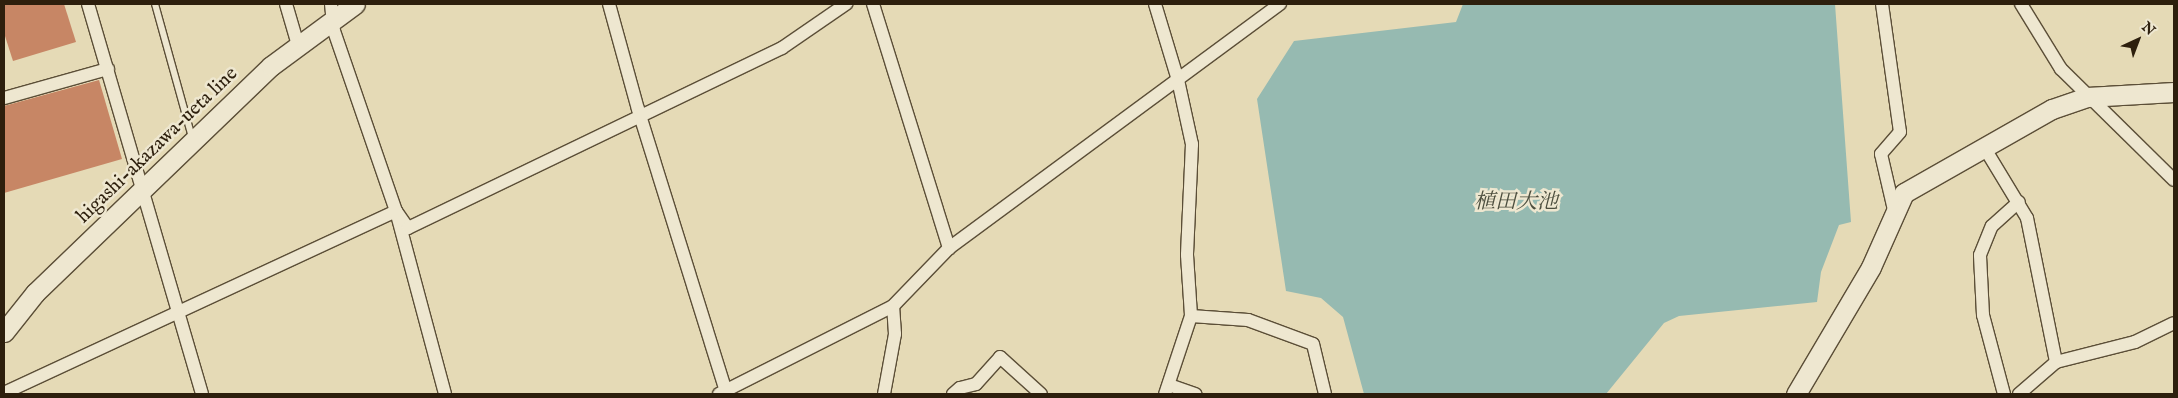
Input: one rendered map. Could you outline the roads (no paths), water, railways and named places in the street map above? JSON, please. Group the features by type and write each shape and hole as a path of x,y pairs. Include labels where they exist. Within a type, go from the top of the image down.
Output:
{"street":[{"path":"88,4 144,188 202,394"},
{"path":"286,4 298,45"},
{"name":"higashi-akazawa-ueta line","path":"4,332 35,293 333,10 355,4"},
{"path":"610,4 640,115 724,394 893,306 949,248 1280,4"},
{"path":"396,211 408,228 782,48 846,4"},
{"path":"873,4 949,248"},
{"path":"1155,4 1178,80 1192,144 1187,255 1191,316 1167,390 1195,394"},
{"path":"1882,4 1900,132 1881,154 1894,210"},
{"path":"2021,4 2061,69 2087,97 2174,180"},
{"path":"333,10 334,31 396,211 445,394"},
{"path":"4,98 108,69"},
{"path":"1796,394 1871,267 1894,210 1904,193 1922,180 2052,109 2087,97 2174,92"},
{"path":"1984,147 2020,202 2040,266 2056,362"},
{"path":"2004,394 1983,315 1980,254 1992,226 2020,202"},
{"path":"4,393 178,310 396,211"},
{"path":"884,394 895,334 893,306"},
{"path":"1191,316 1248,320 1313,344 1325,394"},
{"path":"2019,394 2056,362 2135,342 2174,324"},
{"path":"953,394 960,388 978,389 1000,358 1042,394"}],"lane":[{"path":"155,4 193,141"}],"water":[{"name":"植田大池","path":"1463,4 1835,4 1851,222 1839,225 1821,272 1817,302 1679,316 1664,323 1606,394 1364,394 1343,317 1321,298 1286,291 1257,99 1294,41 1456,22"}]}
